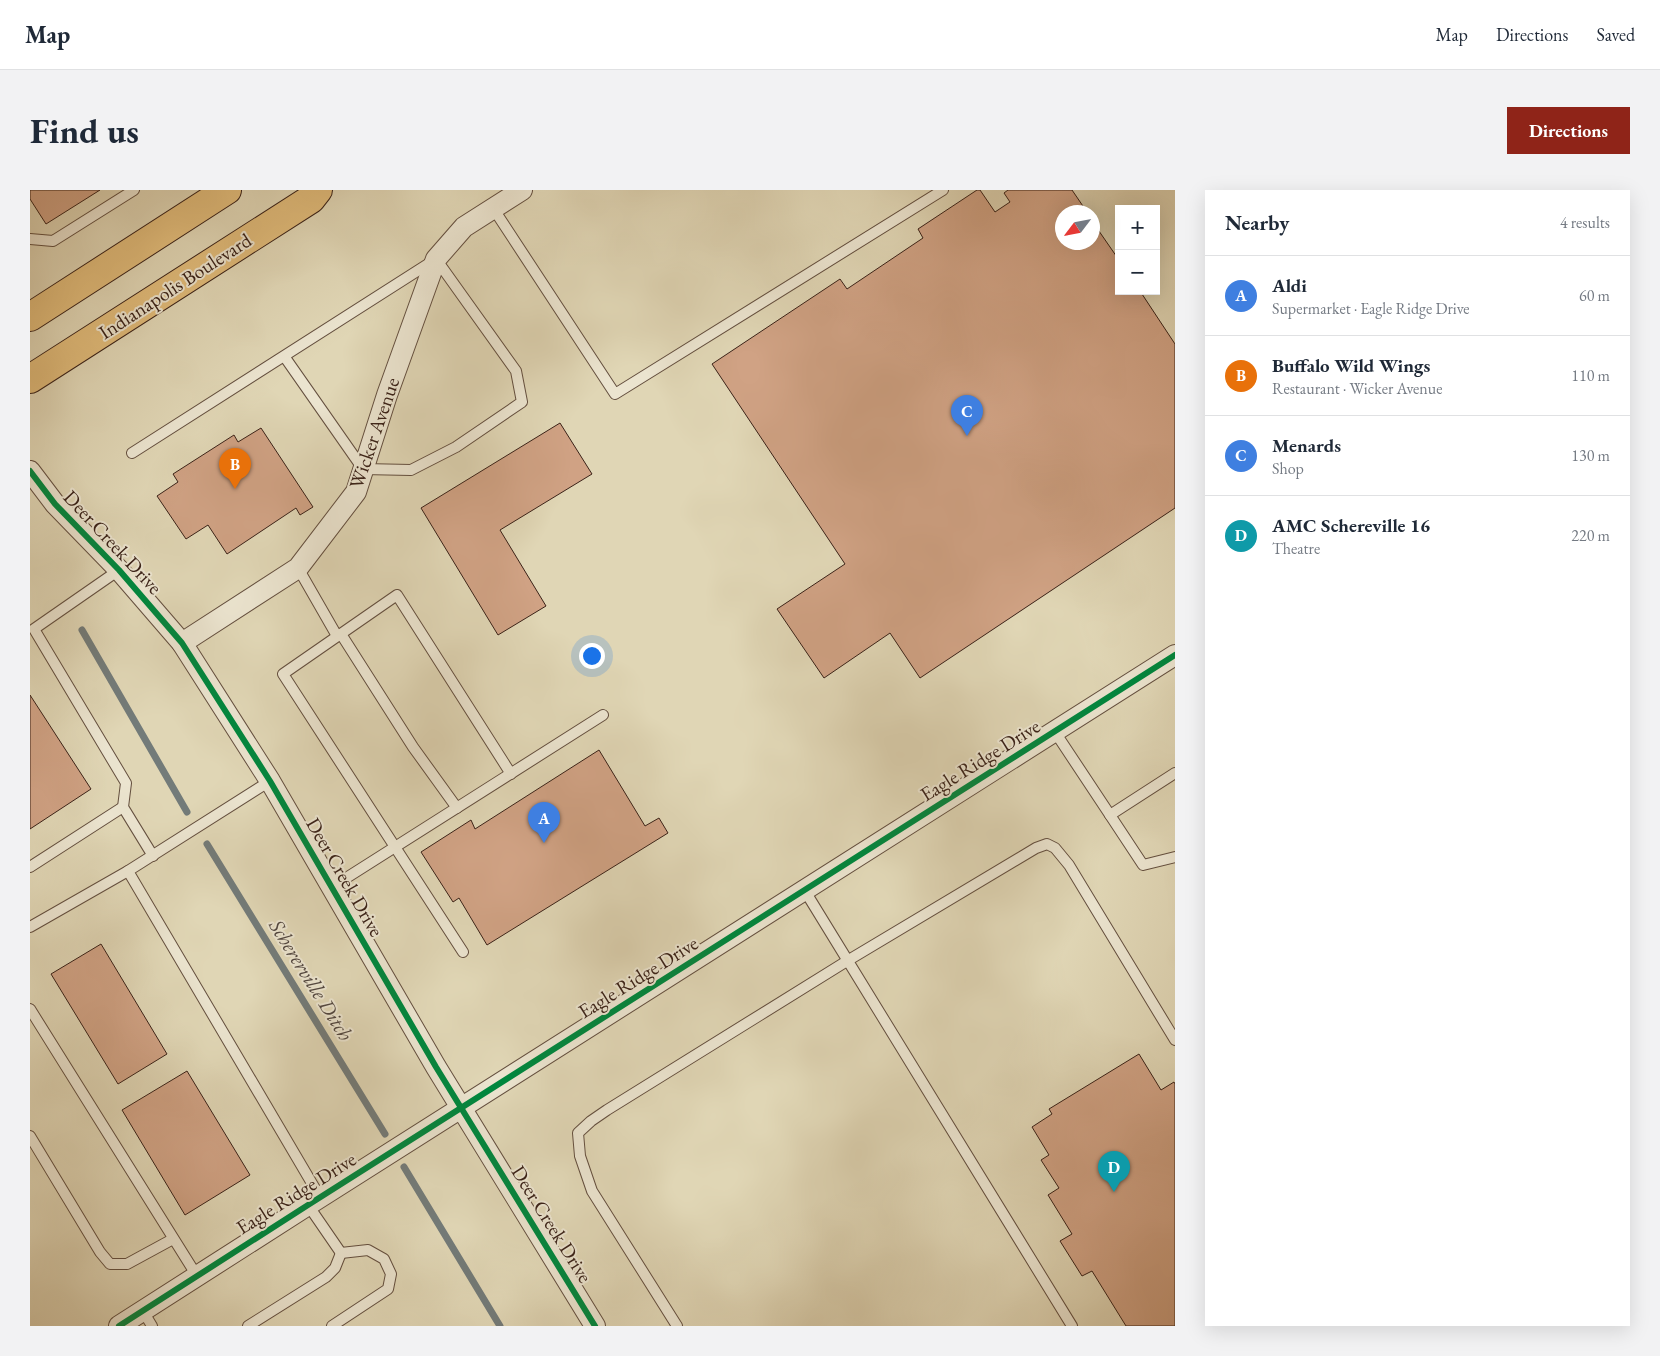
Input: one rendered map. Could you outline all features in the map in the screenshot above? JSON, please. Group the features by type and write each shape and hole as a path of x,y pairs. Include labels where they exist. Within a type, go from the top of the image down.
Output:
{"highway":[{"name":"Indianapolis Boulevard","path":"30,379 310,199 318,190"},
{"path":"30,317 216,193"}],"street":[{"name":"Wicker Avenue","path":"182,643 298,568 356,492 387,395 436,259 464,227 522,190"},
{"name":"Deer Creek Drive","path":"30,470 55,504 119,570 182,643 270,781 431,1058 595,1326"},
{"name":"Eagle Ridge Drive","path":"119,1326 148,1318 197,1276 1175,656"}],"lane":[{"path":"30,239 53,241 134,190"},
{"path":"493,208 615,394 943,190"},
{"path":"132,453 284,356 436,259 516,371 522,402 456,447 411,470 364,468 284,356"},
{"path":"298,568 339,635 413,747 457,808"},
{"path":"119,570 32,626 126,783 123,807 153,856"},
{"path":"462,952 283,674 397,595 511,774"},
{"path":"332,887 603,715"},
{"path":"1055,732 1143,864 1175,857"},
{"path":"1110,815 1175,773"},
{"path":"30,927 153,856 270,781"},
{"path":"30,867 123,807"},
{"path":"677,1326 592,1191 580,1156 578,1133 607,1110 848,961 1036,848 1047,844 1055,848 1069,865 1175,1040"},
{"path":"128,871 314,1201 341,1253 335,1268 326,1277 248,1326"},
{"path":"804,891 1072,1326"},
{"path":"30,1009 197,1276"},
{"path":"30,1136 100,1252 110,1264 127,1264 174,1239"},
{"path":"332,1326 388,1289 391,1274 384,1259 368,1250 341,1253"}],"building":[{"path":"30,190 100,190 46,224 30,199"},
{"path":"977,190 980,190 995,212 1010,202 1004,193 1008,190 1072,190 1082,205 1055,205 1055,250 1100,250 1100,233 1115,254 1115,295 1143,295 1175,344 1175,508 920,678 890,633 824,678 777,609 845,564 712,364 840,279 847,289 923,238 918,229"},
{"path":"560,423 592,474 500,530 546,606 498,635 421,508"},
{"path":"261,428 313,507 300,515 296,508 227,554 208,525 186,539 157,496 178,482 173,474 234,435 238,442"},
{"path":"30,695 91,789 30,829"},
{"path":"599,750 645,826 659,818 668,833 487,945 459,898 453,902 421,852 471,820 475,829"},
{"path":"101,944 167,1054 118,1084 51,974"},
{"path":"1139,1054 1161,1090 1174,1082 1175,1084 1175,1326 1126,1326 1092,1271 1082,1276 1060,1241 1072,1234 1048,1195 1059,1188 1041,1160 1049,1155 1032,1127 1052,1114 1049,1109"},
{"path":"187,1071 250,1175 185,1215 122,1110"}],"waterway":[{"name":"Schererville Ditch","path":"82,630 187,812"},
{"name":"Schererville Ditch","path":"207,844 385,1134"},
{"name":"Schererville Ditch","path":"404,1167 500,1326"}],"cycle path":[{"path":"30,471 55,504 119,570 182,643 270,781 436,1067 595,1326"},
{"path":"119,1326 1175,655"}],"place":[{"name":"Menards","path":"967,436"},
{"name":"Buffalo Wild Wings","path":"235,489"},
{"name":"Aldi","path":"544,843"},
{"name":"AMC Schereville 16","path":"1114,1192"}]}
